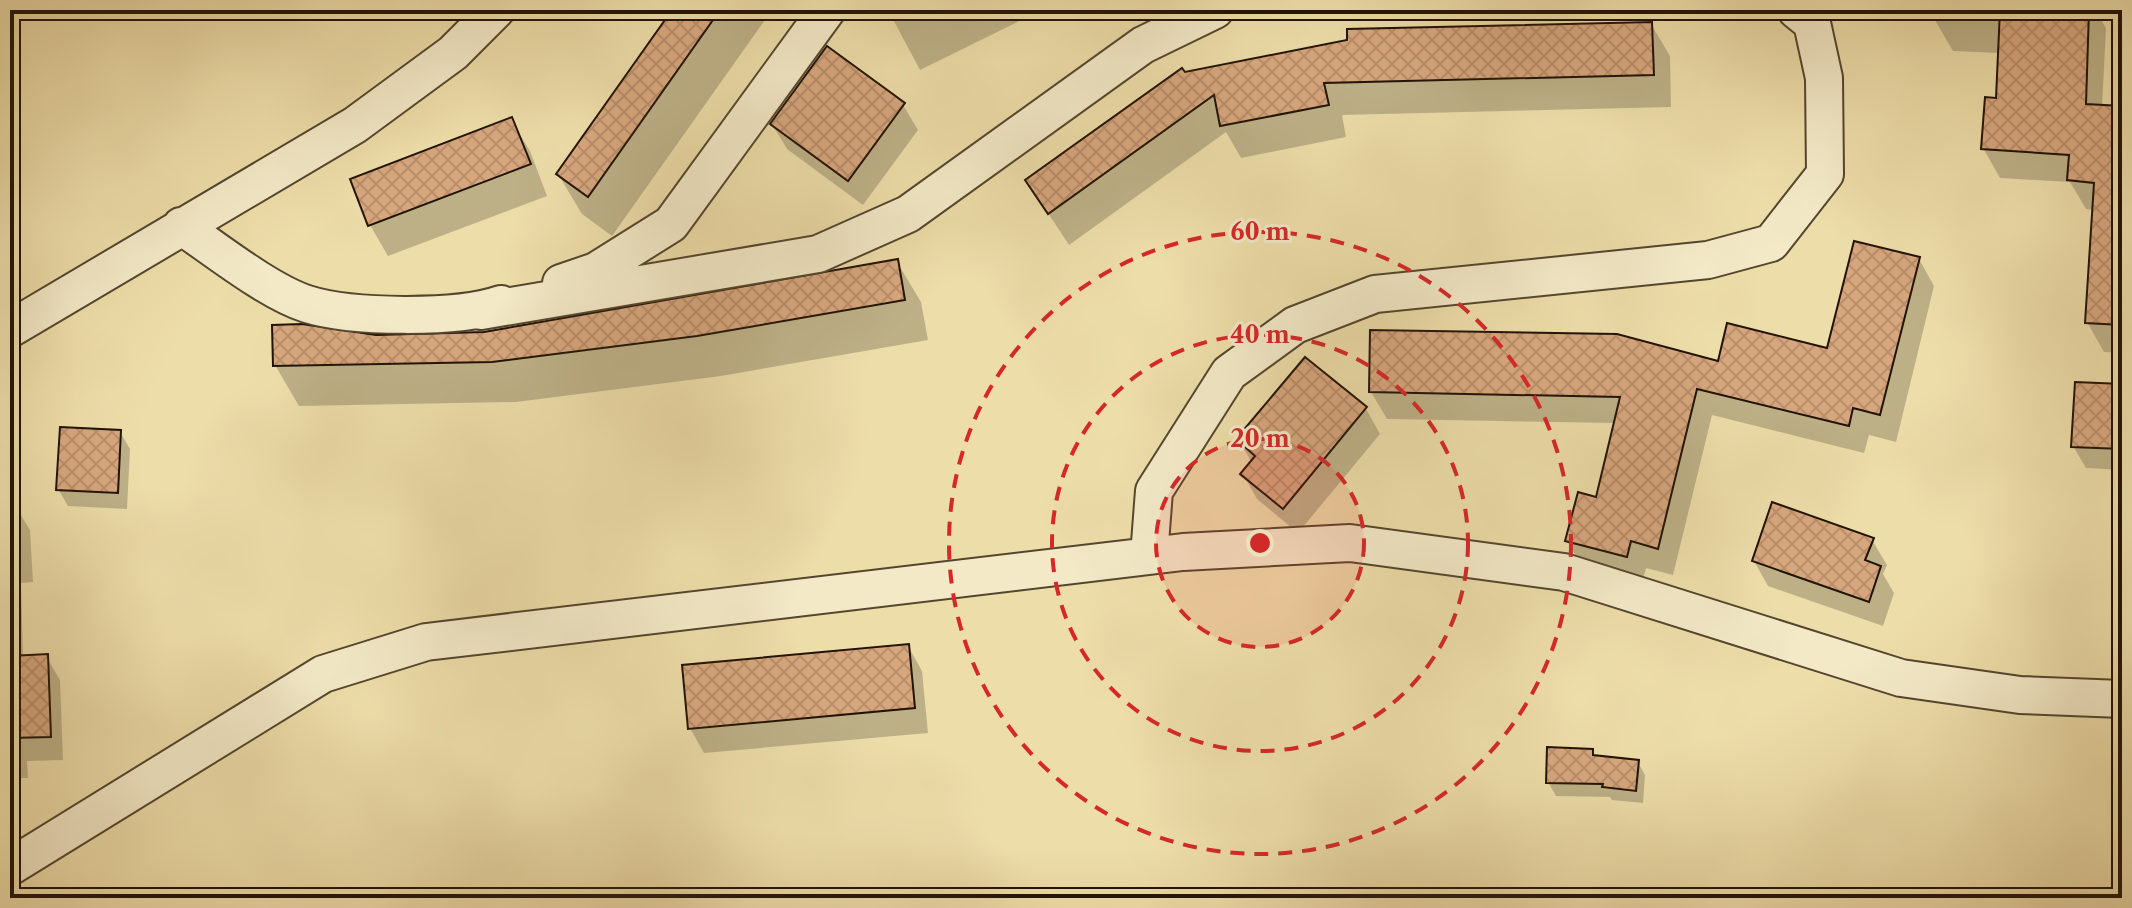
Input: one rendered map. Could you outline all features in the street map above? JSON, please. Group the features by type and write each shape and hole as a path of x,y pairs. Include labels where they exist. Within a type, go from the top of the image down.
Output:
{"street":[{"path":"10,329 355,125 453,53 496,10"},
{"path":"481,311 596,271 671,224 827,10"},
{"path":"181,226 306,304 386,314 481,311 818,254 908,214 1143,45 1215,10"},
{"path":"1149,556 1154,491 1229,373 1295,325 1375,294 1708,260 1771,243 1825,174 1824,78 1812,23 1796,10"},
{"path":"10,867 323,674 426,642 1149,556 1350,543 1564,572 1901,678 2020,695 2122,699"}],"building":[{"path":"672,10 720,10 588,197 556,174"},
{"path":"2000,10 2089,10 2086,104 2122,106 2122,325 2085,323 2094,183 2067,180 2069,155 1981,149 1985,97 1996,98"},
{"path":"1652,22 1654,75 1324,83 1329,105 1220,126 1214,95 1048,214 1025,180 1182,68 1185,72 1347,40 1347,29"},
{"path":"827,46 905,103 848,181 770,124"},
{"path":"512,117 531,164 368,226 350,179"},
{"path":"1854,241 1920,257 1880,415 1853,408 1849,426 1697,389 1658,549 1631,541 1627,557 1565,541 1578,492 1596,497 1620,397 1369,392 1370,330 1617,334 1718,361 1727,323 1827,348"},
{"path":"898,259 905,300 697,336 492,362 273,366 272,325 302,324 376,335 484,332"},
{"path":"1305,357 1367,407 1283,509 1240,474 1255,456 1236,439"},
{"path":"2075,382 2122,384 2122,449 2071,447"},
{"path":"60,427 121,430 118,493 56,490"},
{"path":"1772,502 1874,538 1865,560 1881,566 1869,602 1752,561"},
{"path":"909,644 915,708 688,729 682,665"},
{"path":"48,654 51,737 10,738 10,656"},
{"path":"1547,747 1593,749 1593,755 1639,760 1636,791 1602,787 1603,784 1546,783"}]}
